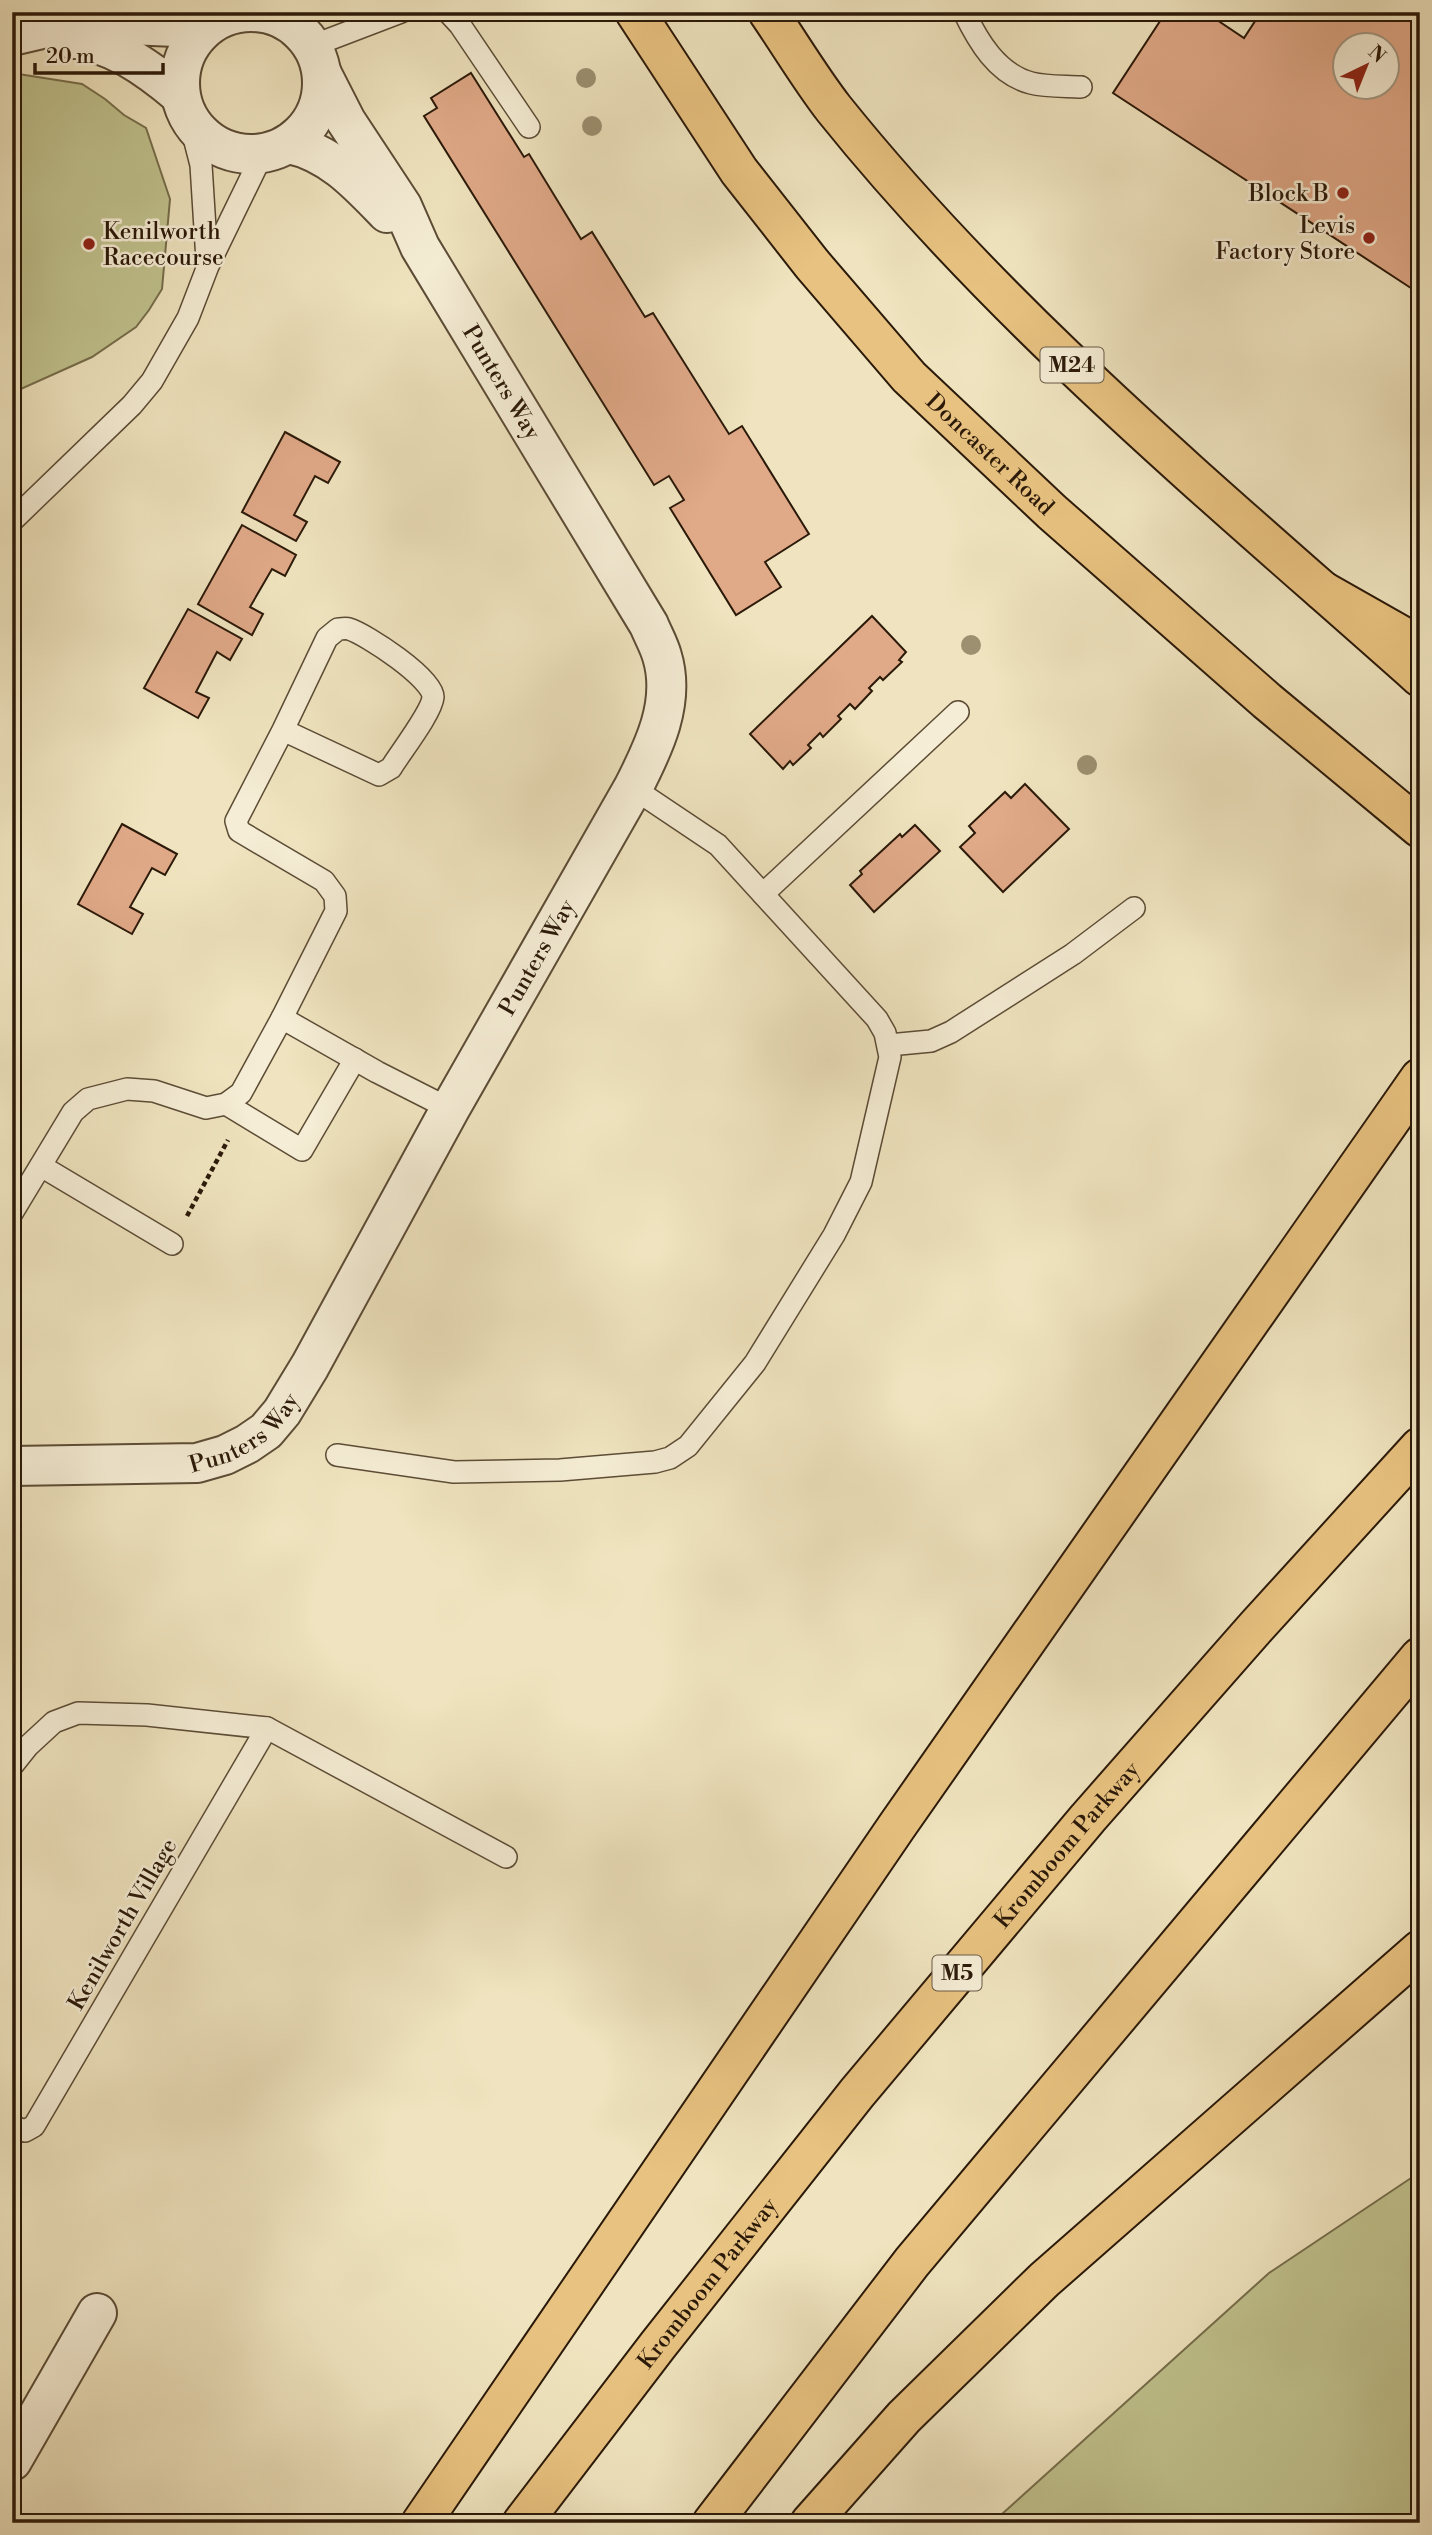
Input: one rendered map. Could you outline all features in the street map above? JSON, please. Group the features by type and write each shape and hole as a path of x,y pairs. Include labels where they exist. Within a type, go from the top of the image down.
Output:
{"main road":[{"name":"Doncaster Road","path":"635,12 739,171 812,264 909,377 1052,512 1267,701 1420,828"},
{"name":"M24","path":"768,12 833,107 905,192 1031,327 1420,677"},
{"path":"1323,591 1420,646"},
{"path":"421,2523 897,1826 1420,1079"},
{"name":"Kromboom Parkway","path":"522,2523 658,2345 866,2082 1088,1818 1256,1627 1420,1447"},
{"path":"712,2523 912,2262 1420,1657"},
{"path":"810,2523 904,2417 1044,2280 1420,1950"}],"street":[{"name":"Punters Way","path":"12,1466 197,1463 225,1455 266,1431 282,1412 310,1366 450,1109 633,788 650,755 664,716 667,689 662,657 649,625 420,247 402,206 346,121 317,60 293,25 266,13 238,12 212,23 176,27 81,23 59,25 20,35"},
{"name":"Punters Way","path":"185,108 180,67 191,43 212,23"},
{"name":"Punters Way","path":"20,35 84,39 117,52 152,72 185,108 208,142 235,154 307,148 335,163 360,184 420,247"},
{"path":"275,149 310,124 321,100 317,60"},
{"path":"12,2461 23,2415 97,2313"}],"lane":[{"path":"317,60 401,12"},
{"path":"448,12 460,25 529,127"},
{"path":"964,12 977,39 1008,72 1031,83 1081,87"},
{"path":"185,108 201,165 208,266"},
{"path":"12,521 132,405 152,381 188,318 208,266 275,149"},
{"path":"12,1213 73,1112 88,1099 127,1088 154,1091 206,1108 226,1104 241,1093 282,1018 337,906 333,892 324,881 239,831 236,825 327,638 338,629 349,629 419,674 432,690 430,708 391,768 384,774 379,775 283,730"},
{"path":"763,894 958,712"},
{"path":"337,1455 454,1472 560,1470 655,1462 678,1453 697,1435 755,1363 839,1224 861,1182 890,1057 889,1045 877,1019 718,845 633,788"},
{"path":"889,1045 922,1043 951,1032 1073,954 1134,908"},
{"path":"282,1018 450,1109"},
{"path":"226,1104 302,1150 355,1059"},
{"path":"41,1166 172,1244"},
{"path":"12,1766 28,1746 54,1722 78,1713 147,1714 267,1728 506,1857"},
{"name":"Kenilworth Village","path":"12,2126 25,2131 34,2126 267,1728"}],"path":[{"path":"172,1244 229,1138 226,1104"}],"green space":[{"name":"Kenilworth Racecourse","path":"12,73 82,84 146,128 170,199 162,289 136,327 92,357 12,393"},
{"path":"1420,2172 1420,2523 992,2523 1269,2273"}],"building":[{"name":"Block B","path":"1166,12 1205,12 1244,38 1261,12 1420,12 1420,294 1113,93"},
{"path":"471,73 524,157 529,154 581,239 592,232 645,317 653,313 729,434 742,426 809,534 765,562 781,587 736,615 670,508 684,500 669,476 654,485 424,116 437,108 431,98"},
{"path":"285,432 340,462 328,483 315,476 294,515 307,522 296,541 242,512"},
{"path":"242,525 296,555 285,576 272,569 250,607 263,614 252,635 198,604"},
{"path":"188,609 242,639 230,660 217,652 196,692 209,698 198,718 144,688"},
{"path":"872,616 906,652 899,660 902,662 883,680 880,677 869,688 872,691 855,709 850,704 838,716 841,719 823,737 820,733 808,745 811,748 793,765 790,761 783,769 750,734"},
{"path":"1025,784 1069,829 1003,892 960,847 975,833 969,826 1005,792 1011,798"},
{"path":"122,824 177,854 165,875 152,868 130,907 143,914 132,934 78,904"},
{"path":"915,825 940,851 874,912 850,885 862,874 860,871 900,834 902,837"}],"place":[{"name":"Block B","path":"1343,193"},
{"name":"Levis Factory Store","path":"1369,238"},
{"name":"Kenilworth Racecourse","path":"89,244"}]}
